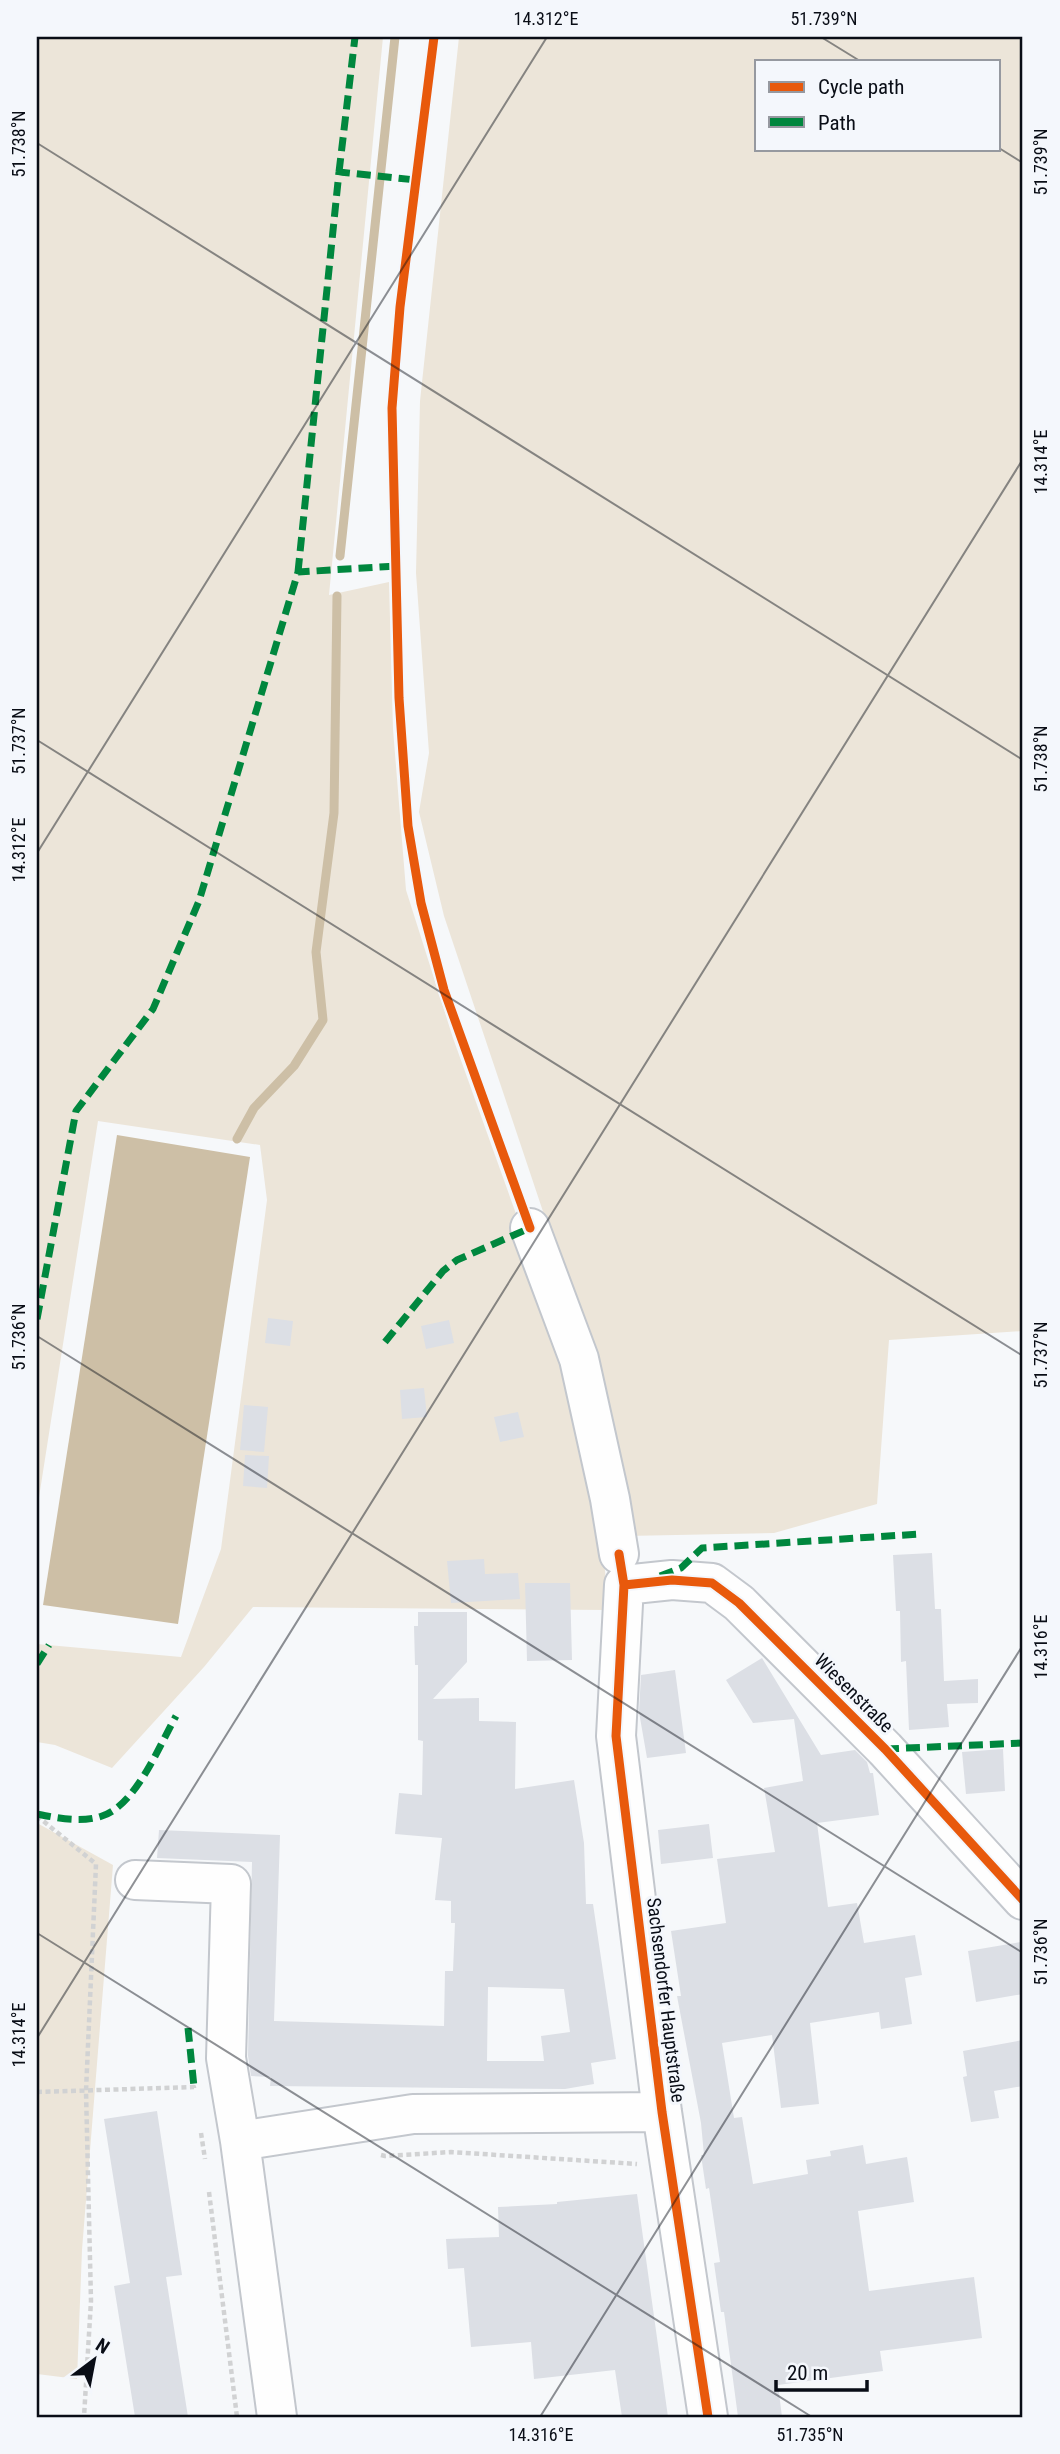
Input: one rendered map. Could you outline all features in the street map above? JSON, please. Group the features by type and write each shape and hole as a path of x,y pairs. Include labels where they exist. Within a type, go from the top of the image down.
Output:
{"street":[{"name":"Sachsendorfer Hauptstraße","path":"530,1228 579,1359 610,1499 621,1569 616,1736 662,2112 708,2417"},
{"name":"Wiesenstraße","path":"621,1569 672,1580 712,1583 738,1603 885,1749 1023,1900"},
{"path":"135,1880 231,1884 226,2058 277,2417"},
{"name":"Sachsendorfer Hauptstraße","path":"241,2152 413,2114 662,2112"}],"path":[{"path":"37,1816 96,1864 86,2091 91,2301 83,2417"},
{"path":"37,2092 194,2088 196,2101"},
{"path":"200,2127 206,2167 241,2152"},
{"path":"373,2152 385,2156 452,2152 640,2164"},
{"path":"208,2180 237,2417"}],"shaded area":[{"path":"37,37 383,37 329,595 389,582 393,729 406,890 453,1038 558,1331 601,1518 608,1610 253,1607 204,1667 112,1768 55,1745 37,1742 37,1644 181,1657 221,1549 267,1200 260,1145 98,1121 37,1510"},
{"path":"459,37 1023,37 1023,1331 889,1340 877,1504 774,1533 626,1536 575,1307 444,916 419,812 429,753 416,573 420,401"},
{"path":"117,1135 250,1157 178,1624 43,1605"},
{"path":"37,1823 113,1865 82,2250 77,2379 37,2374"}],"building":[{"path":"268,1318 293,1321 290,1346 265,1343"},
{"path":"449,1320 454,1343 426,1349 421,1326"},
{"path":"424,1388 427,1417 402,1419 400,1390"},
{"path":"244,1405 268,1407 264,1452 240,1450"},
{"path":"518,1412 524,1437 500,1442 494,1417"},
{"path":"245,1455 269,1456 267,1488 243,1486"},
{"path":"932,1553 935,1609 941,1609 944,1681 978,1679 978,1703 947,1704 949,1727 909,1730 906,1661 901,1662 900,1611 896,1611 893,1555"},
{"path":"484,1559 485,1574 518,1573 520,1599 451,1603 447,1561"},
{"path":"525,1583 570,1583 572,1660 527,1661"},
{"path":"418,1612 467,1612 467,1662 433,1699 479,1698 479,1721 516,1722 515,1789 574,1780 584,1843 586,1904 593,1904 616,2059 591,2063 594,2084 565,2089 270,2086 271,2077 251,2076 248,2056 252,1862 157,1858 159,1830 280,1835 274,2021 444,2026 445,1971 453,1971 455,1923 451,1923 451,1901 435,1900 442,1838 395,1834 399,1793 422,1795 423,1741 418,1740 418,1665 415,1665 414,1626 418,1626","holes":["488,1987 564,1989 570,2032 541,2036 544,2061 487,2061"]},
{"path":"762,1658 821,1755 855,1750 867,1762 870,1773 873,1773 879,1815 817,1823 828,1907 857,1903 864,1943 915,1935 922,1975 905,1978 912,2024 881,2029 879,2012 810,2023 819,2104 781,2108 772,2035 722,2043 734,2118 742,2117 753,2184 808,2174 806,2160 831,2156 830,2151 863,2145 866,2164 907,2157 914,2202 858,2211 869,2291 974,2277 982,2338 880,2351 883,2371 778,2385 782,2417 738,2417 724,2312 721,2312 714,2263 720,2262 709,2188 706,2189 701,2155 704,2155 701,2123 677,1996 681,1996 671,1931 726,1923 717,1859 775,1852 764,1788 803,1781 794,1719 753,1723 726,1680"},
{"path":"675,1670 686,1753 647,1758 639,1712 641,1675"},
{"path":"1003,1749 1005,1791 966,1794 962,1752"},
{"path":"709,1824 713,1858 661,1864 658,1830"},
{"path":"1021,1942 1023,1994 976,2002 968,1951"},
{"path":"1023,2040 1023,2086 994,2091 999,2118 971,2122 963,2077 967,2076 963,2051"},
{"path":"157,2111 182,2275 166,2277 188,2417 135,2417 114,2286 130,2283 104,2119"},
{"path":"637,2194 668,2417 622,2417 615,2370 534,2379 531,2342 471,2347 464,2268 448,2269 446,2239 499,2237 498,2207 557,2204"}],"waterway":[{"path":"340,556 395,37"},
{"path":"237,1139 254,1108 294,1066 323,1020 316,952 334,813 337,596"}],"marked path":[{"path":"339,172 355,37"},
{"path":"298,572 339,172 416,180"},
{"path":"37,1319 76,1111 153,1009 199,901 298,572 397,566"},
{"path":"385,1342 443,1271 457,1260 530,1228"},
{"path":"660,1576 681,1568 702,1548 920,1534"},
{"path":"37,1664 49,1645"},
{"path":"37,1814 86,1819 114,1810 136,1787 176,1716"},
{"path":"885,1749 1023,1743"},
{"path":"188,2028 194,2087"}],"cycle path":[{"path":"434,37 400,307 392,408 399,698 408,826 421,903 444,990 530,1228"},
{"path":"619,1554 624,1585 616,1736 662,2112 708,2417"},
{"path":"624,1585 672,1580 712,1583 739,1603 885,1749 1023,1900"}]}
